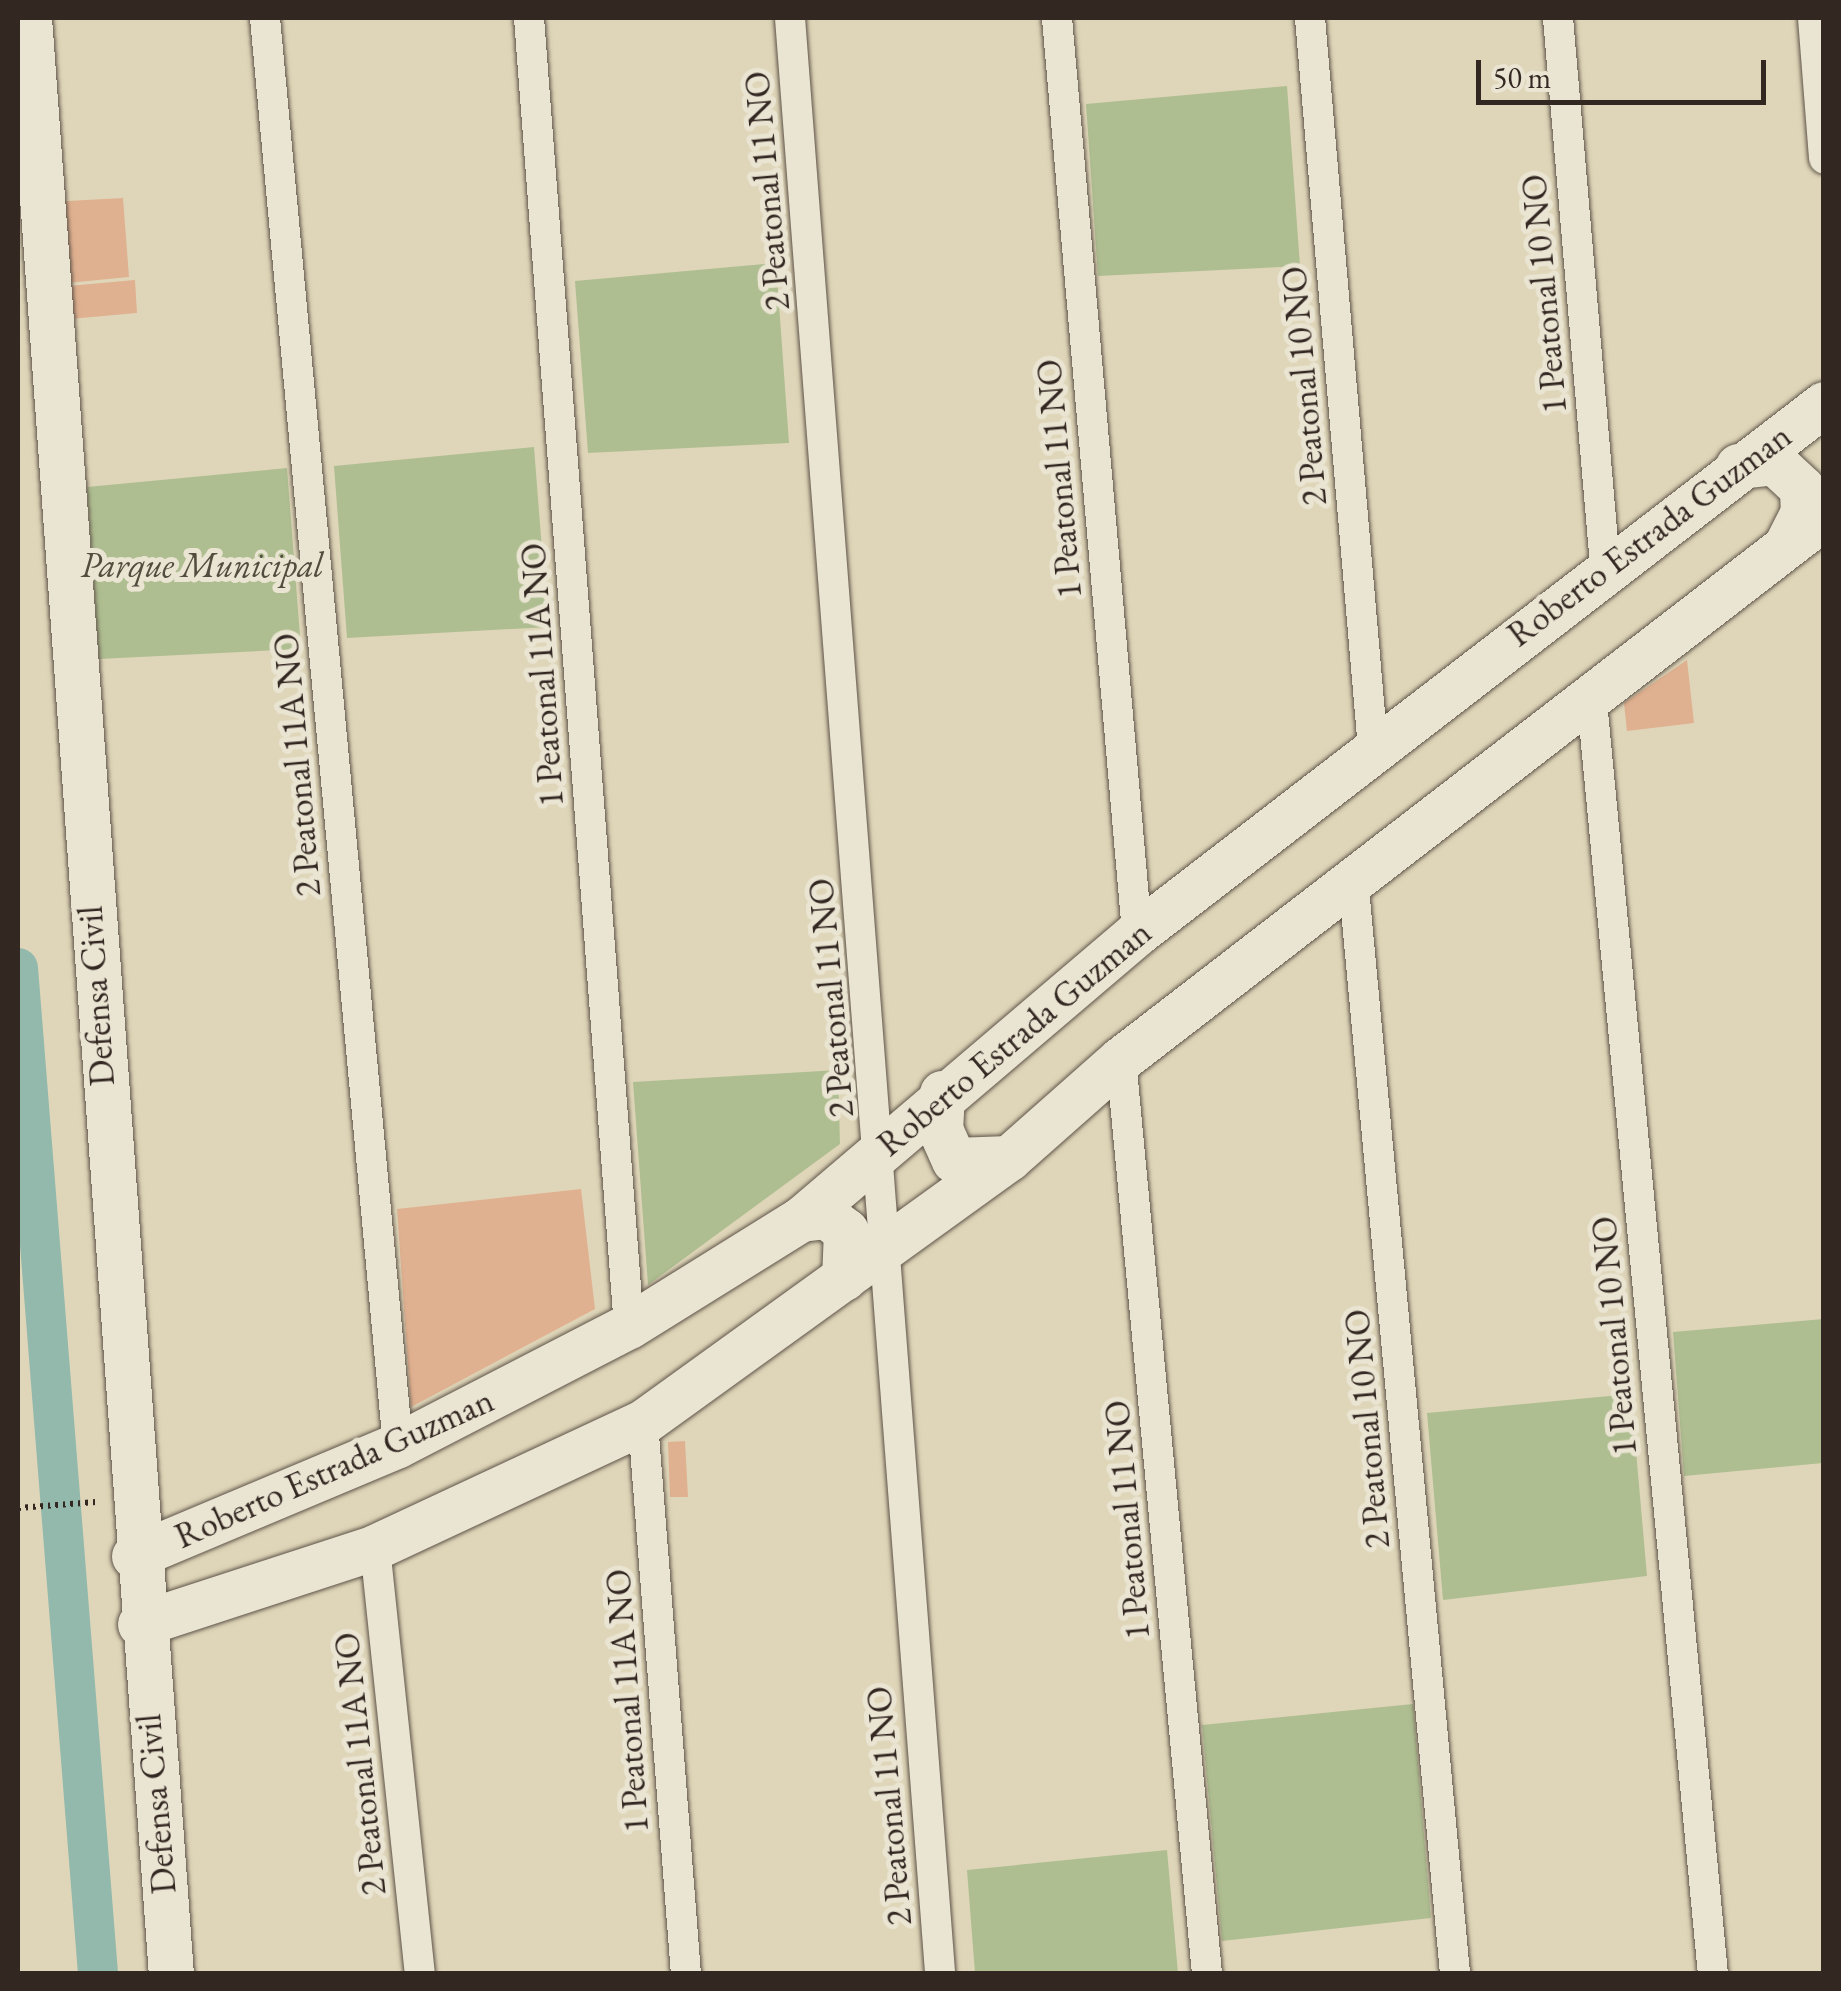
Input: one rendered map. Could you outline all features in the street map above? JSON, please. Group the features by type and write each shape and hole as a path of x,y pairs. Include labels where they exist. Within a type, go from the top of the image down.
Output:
{"street":[{"name":"Defensa Civil","path":"29,18 134,1556 172,1974"},
{"name":"2 Peatonal 11A NO","path":"265,18 398,1445"},
{"name":"1 Peatonal 11A NO","path":"529,18 629,1326"},
{"name":"2 Peatonal 11 NO","path":"790,18 881,1149 880,1250 940,1974"},
{"name":"1 Peatonal 11 NO","path":"1056,18 1137,933"},
{"name":"2 Peatonal 10 NO","path":"1310,18 1373,748"},
{"name":"1 Peatonal 10 NO","path":"1558,18 1605,565"},
{"path":"1813,18 1824,159"},
{"name":"Roberto Estrada Guzman","path":"134,1556 398,1445 629,1326 801,1219 942,1093 1137,933 1605,565 1824,404"},
{"path":"1738,466 1774,462 1802,488 1803,512 1786,545"},
{"name":"Roberto Estrada Guzman","path":"140,1624 374,1547 643,1422 1009,1158 1121,1059 1590,691 1824,517"},
{"name":"1 Peatonal 10 NO","path":"1590,691 1713,1974"},
{"name":"2 Peatonal 10 NO","path":"1353,878 1455,1974"},
{"name":"1 Peatonal 11 NO","path":"1121,1059 1207,1974"},
{"path":"942,1093 940,1129 954,1160 1009,1158"},
{"path":"801,1219 826,1216 846,1231 844,1278"},
{"name":"1 Peatonal 11A NO","path":"643,1422 686,1974"},
{"name":"2 Peatonal 11A NO","path":"374,1547 420,1974"}],"path":[{"path":"18,1508 91,1502"}],"green space":[{"path":"1287,86 1300,266 1098,276 1086,104"},
{"path":"776,263 789,443 588,453 575,281"},
{"name":"Parque Municipal","path":"534,447 548,627 347,638 334,466"},
{"name":"Parque Municipal","path":"287,468 301,649 99,659 87,487"},
{"path":"838,1070 840,1144 648,1285 633,1082"},
{"path":"1823,1319 1823,1463 1684,1476 1673,1332"},
{"path":"1631,1394 1647,1576 1443,1600 1427,1413"},
{"path":"1413,1704 1431,1918 1222,1941 1202,1725"},
{"path":"1167,1850 1178,1973 975,1973 967,1870"}],"building":[{"path":"123,198 129,277 57,284 50,202"},
{"path":"135,280 137,313 70,319 68,286"},
{"path":"1687,660 1694,723 1627,731 1624,703"},
{"path":"581,1189 595,1309 411,1407 397,1209"},
{"path":"685,1441 688,1497 670,1497 668,1442"}],"waterway":[{"path":"18,968 98,1974"}]}
